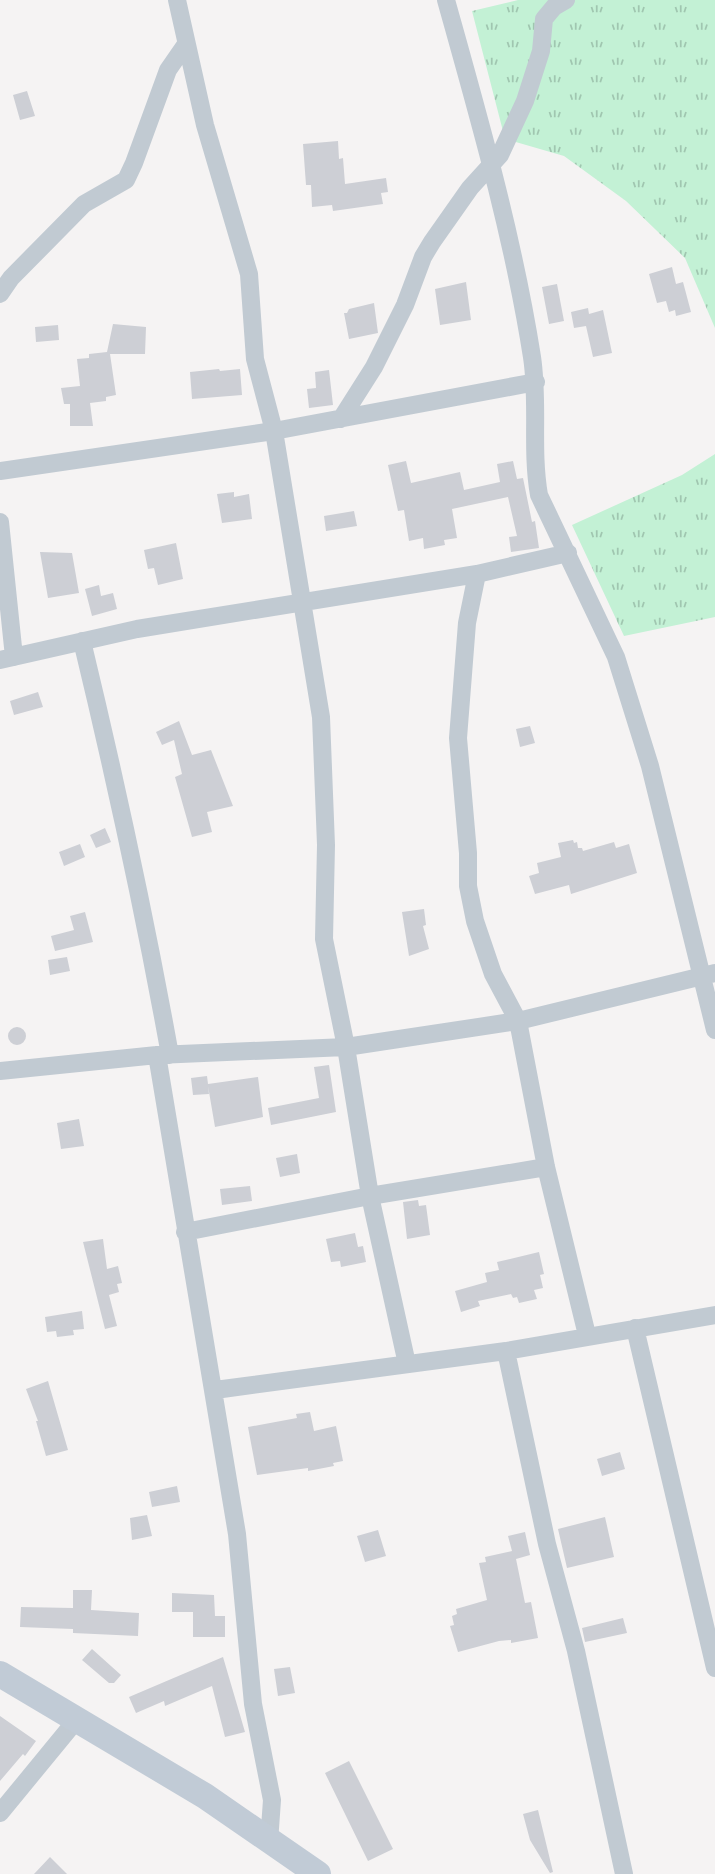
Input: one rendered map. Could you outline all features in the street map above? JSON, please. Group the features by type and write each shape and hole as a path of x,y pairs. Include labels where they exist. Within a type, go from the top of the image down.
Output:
{"street":[{"path":"177,0 205,125 249,274 255,359 274,431 321,717 326,845 324,939 346,1047 370,1196 407,1364"},
{"path":"446,0 492,166 524,302 536,382 536,475 539,495 616,657 650,766 708,975 715,1030"},
{"path":"341,419 374,367 405,306 423,257 470,188 492,166 509,138 525,102 541,51 544,19 554,7 566,0"},
{"path":"0,294 11,278 85,204 125,180 134,163 168,70 186,44"},
{"path":"0,471 274,431 536,382"},
{"path":"0,522 7,659 137,629 477,574 568,553"},
{"path":"477,574 467,624 458,738 468,853 468,886 475,921 493,974 518,1021 546,1167 587,1335"},
{"path":"82,641 146,925 185,1231 215,1390 237,1534 253,1704 272,1800 269,1842"},
{"path":"0,1071 164,1055 346,1047 518,1021 708,975"},
{"path":"185,1231 370,1196 546,1167"},
{"path":"215,1390 506,1351 715,1315"},
{"path":"635,1328 715,1668"},
{"path":"506,1351 547,1544 576,1651 624,1874"},
{"path":"0,1674 205,1796 318,1874"},
{"path":"0,1813 78,1718"}],"green space":[{"path":"518,0 715,0 715,328 685,258 626,201 564,156 505,139 472,11"},
{"path":"715,454 715,617 624,636 572,525 682,475"}],"building":[{"path":"27,91 35,116 20,120 13,95"},
{"path":"338,141 339,159 343,158 345,184 386,178 388,192 381,193 383,204 333,211 332,205 312,207 311,185 306,185 303,144"},
{"path":"672,267 676,284 683,282 691,312 676,316 675,310 669,312 666,301 657,303 649,274"},
{"path":"466,282 471,320 440,325 435,289"},
{"path":"557,284 564,321 549,324 542,287"},
{"path":"374,303 378,333 349,339 344,313 349,309"},
{"path":"588,308 589,314 603,310 612,353 593,357 586,326 574,328 571,312"},
{"path":"113,324 146,327 145,354 110,354 116,395 106,397 106,401 90,403 93,426 70,426 70,404 64,404 61,388 80,386 77,359 89,358 89,354 107,352"},
{"path":"58,325 59,340 36,342 35,327"},
{"path":"240,369 242,395 192,399 190,372"},
{"path":"329,370 333,405 309,408 307,389 316,388 315,372"},
{"path":"406,461 411,483 460,472 464,490 500,482 497,464 513,461 517,479 523,478 532,522 535,521 539,548 511,552 509,537 517,536 508,497 452,509 457,538 444,540 445,545 424,549 423,538 409,541 404,510 398,511 388,465"},
{"path":"234,492 234,497 249,494 252,519 222,523 217,494"},
{"path":"354,511 357,526 326,531 324,516"},
{"path":"176,543 183,579 158,585 154,568 148,569 144,550"},
{"path":"40,552 72,553 79,593 48,598"},
{"path":"99,585 101,596 113,593 117,609 92,616 85,589"},
{"path":"38,692 43,707 14,715 10,701"},
{"path":"179,721 192,755 211,750 233,806 207,812 212,832 192,837 175,777 182,774 174,740 162,745 156,732"},
{"path":"530,726 535,743 520,747 516,729"},
{"path":"105,828 111,842 96,848 90,835"},
{"path":"573,840 583,851 614,842 616,848 629,844 637,873 571,894 569,885 535,894 529,876 539,873 537,863 561,857 558,843"},
{"path":"80,844 85,857 64,866 59,852"},
{"path":"424,909 426,925 423,926 429,949 409,956 402,912"},
{"path":"85,912 93,942 55,951 51,936 74,930 70,916"},
{"path":"67,957 70,971 50,975 48,960"},
{"path":"17,1027 23,1030 26,1036 23,1042 17,1045 11,1042 8,1036 11,1030"},
{"path":"329,1065 336,1112 271,1125 268,1108 319,1098 314,1067"},
{"path":"207,1076 208,1084 258,1077 263,1117 215,1127 208,1086 209,1094 193,1095 191,1078"},
{"path":"79,1119 84,1146 61,1149 57,1123"},
{"path":"297,1154 300,1173 280,1177 276,1158"},
{"path":"250,1186 252,1201 222,1205 220,1189"},
{"path":"418,1200 419,1206 426,1205 430,1235 407,1239 403,1202"},
{"path":"355,1233 358,1247 363,1246 366,1262 341,1267 340,1261 331,1262 326,1239"},
{"path":"103,1239 107,1269 118,1266 122,1283 117,1284 119,1292 109,1295 117,1326 105,1329 83,1242"},
{"path":"539,1252 544,1274 540,1275 543,1288 534,1290 537,1299 519,1303 517,1297 513,1298 511,1294 478,1301 480,1306 461,1312 455,1291 487,1282 485,1273 499,1270 497,1262"},
{"path":"82,1311 84,1329 73,1330 74,1335 57,1337 56,1331 47,1332 45,1317"},
{"path":"48,1381 68,1450 46,1456 38,1421 26,1389"},
{"path":"310,1412 314,1431 336,1426 343,1461 333,1463 334,1466 308,1471 308,1468 257,1475 248,1427 297,1418 296,1414"},
{"path":"620,1452 625,1469 602,1476 597,1459"},
{"path":"177,1486 180,1502 152,1507 149,1492"},
{"path":"147,1515 152,1536 132,1540 130,1518"},
{"path":"605,1517 614,1557 567,1568 558,1529"},
{"path":"378,1530 386,1556 365,1562 357,1536"},
{"path":"525,1532 530,1555 516,1559 525,1603 531,1602 538,1638 511,1643 511,1640 499,1641 458,1652 450,1626 454,1625 452,1616 457,1614 456,1609 487,1600 479,1563 486,1562 485,1557 512,1551 508,1536"},
{"path":"73,1590 92,1590 91,1610 139,1613 138,1636 20,1627 21,1607 73,1608"},
{"path":"172,1593 214,1595 215,1616 225,1616 225,1637 193,1637 193,1612 172,1612"},
{"path":"623,1618 627,1633 585,1642 582,1628"},
{"path":"92,1649 121,1675 114,1683 109,1683 82,1660"},
{"path":"223,1657 245,1732 225,1737 212,1686 165,1706 164,1701 136,1713 129,1697"},
{"path":"290,1667 295,1693 278,1696 274,1669"},
{"path":"0,1716 36,1741 0,1781"},
{"path":"349,1761 393,1849 368,1861 325,1773"},
{"path":"538,1810 553,1872 550,1873 530,1840 523,1814"},
{"path":"50,1857 67,1874 34,1874"}]}
